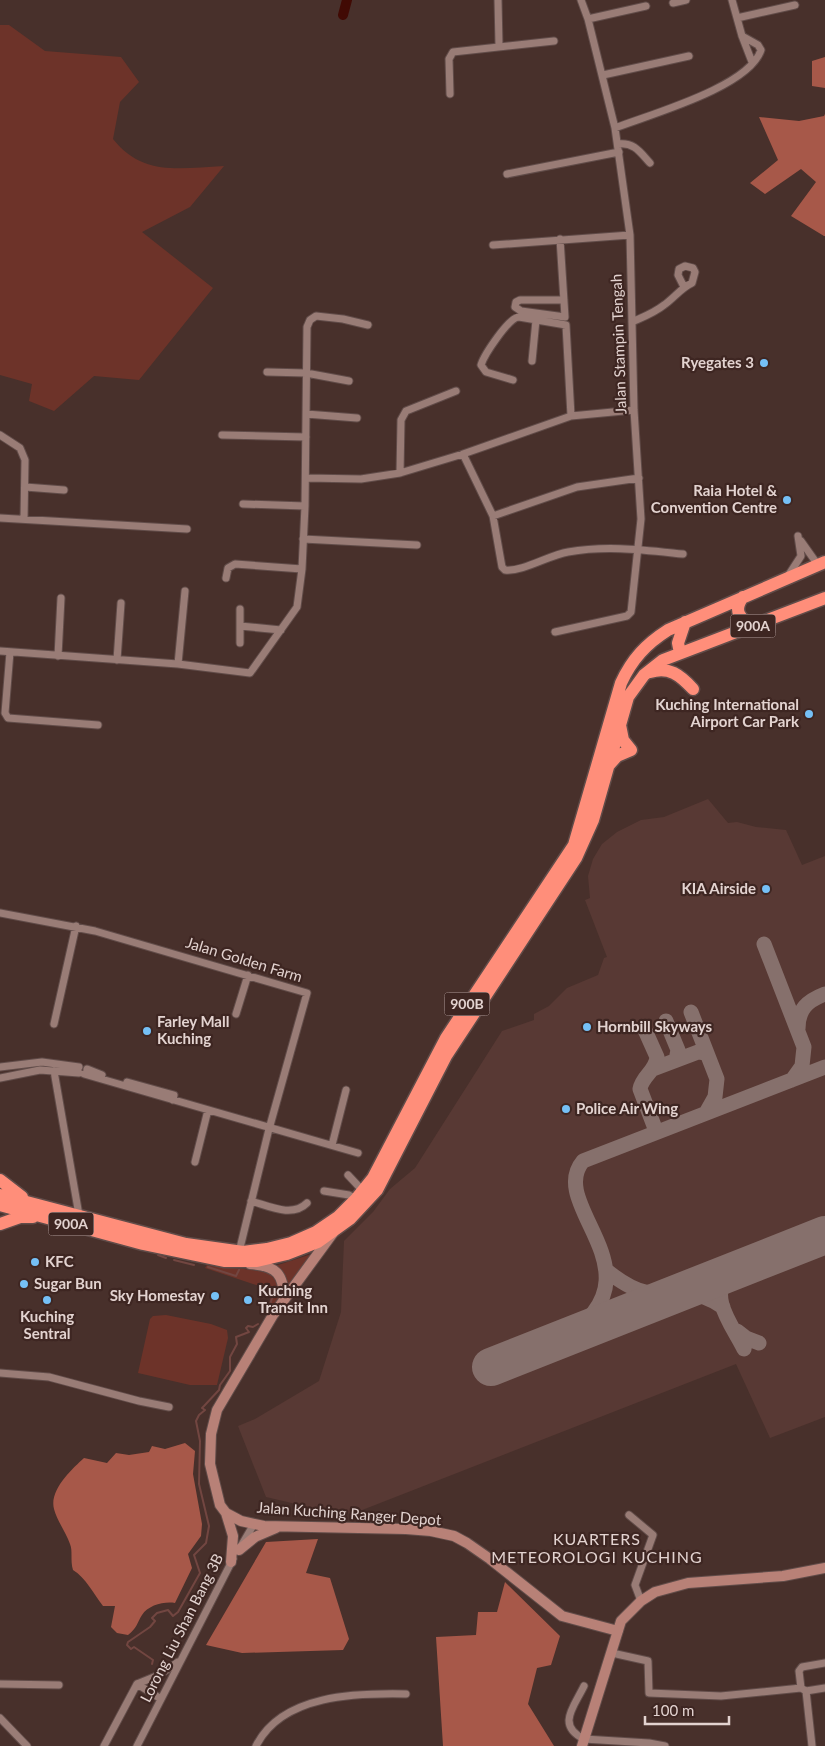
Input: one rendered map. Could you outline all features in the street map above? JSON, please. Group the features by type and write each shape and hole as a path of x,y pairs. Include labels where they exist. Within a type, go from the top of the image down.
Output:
{"highway":[{"name":"900B","path":"0,1195 186,1244 239,1252 268,1249 305,1237 338,1216 360,1195 385,1158 429,1066 459,1016 574,845 626,673 651,640 685,622 822,563"},
{"path":"743,597 738,609 739,614 742,620 754,625"},
{"name":"900A","path":"0,1205 143,1244 224,1262 258,1262 272,1259 305,1248 332,1233 360,1210 377,1190 446,1056 576,858 591,826 628,697 644,675 664,660 680,653 825,598"},
{"path":"680,653 678,643 685,622"},
{"path":"644,675 666,669 679,676 693,689"},
{"path":"0,1180 29,1202"},
{"path":"0,1224 20,1217 48,1218"},
{"path":"115,1225 124,1231 140,1236 143,1244"}],"street":[{"path":"498,0 499,45"},
{"name":"Jalan Stampin Tengah","path":"555,632 627,616 631,612 641,519 634,410 630,235 615,128 603,75 581,0"},
{"path":"673,3 686,0"},
{"path":"732,0 742,36 752,62"},
{"path":"737,18 795,5"},
{"path":"588,19 646,6"},
{"path":"615,128 709,94 745,71 761,50 758,45 742,36"},
{"path":"450,94 449,59 453,52 499,45 554,41"},
{"path":"603,75 689,56"},
{"path":"507,174 630,144 635,146 650,163"},
{"path":"493,245 630,235"},
{"path":"560,239 564,300 565,317 521,311 515,307 516,302 520,300 564,300"},
{"path":"632,322 664,305 684,287"},
{"path":"0,651 178,664 250,673 296,610 302,569 305,506 307,327 310,320 316,316 343,319 368,325"},
{"path":"513,380 486,372 482,369 481,362 494,341 515,317 566,325 571,416"},
{"path":"532,361 536,320"},
{"path":"267,372 306,373 349,381"},
{"path":"400,473 401,420 406,411 456,391"},
{"path":"306,478 361,479 400,473 463,454 571,416 634,410"},
{"path":"306,414 357,418"},
{"path":"222,435 306,438"},
{"path":"0,436 20,448 25,460 24,519"},
{"path":"463,454 493,516 502,567 510,570 564,552 591,548 639,549 683,554"},
{"path":"493,516 577,487 638,478"},
{"path":"25,487 64,490"},
{"path":"243,504 305,506"},
{"path":"0,518 187,530"},
{"path":"786,578 801,556 798,536 822,563"},
{"path":"303,540 417,544"},
{"path":"226,578 228,568 235,564 302,569"},
{"path":"178,664 185,591"},
{"path":"58,656 62,598"},
{"path":"117,660 121,603"},
{"path":"240,609 240,643"},
{"path":"240,626 281,630"},
{"path":"10,652 5,713 8,718 98,725"},
{"name":"Jalan Golden Farm","path":"0,913 76,926 307,993 269,1129 239,1252"},
{"path":"55,1020 76,926"},
{"path":"236,1014 248,975"},
{"path":"1,1072 42,1062 82,1071 269,1129 358,1153"},
{"path":"1,1072 40,1070 82,1071"},
{"path":"54,1071 79,1215"},
{"path":"332,1145 346,1090"},
{"path":"195,1162 208,1110"},
{"path":"348,1175 360,1195"},
{"path":"324,1191 360,1195"},
{"path":"251,1201 291,1211 298,1210 307,1203"},
{"path":"231,1562 233,1536 213,1482 210,1464 211,1434 222,1401 284,1300 332,1233"},
{"path":"224,1262 260,1265 271,1268 284,1282 284,1300"},
{"path":"0,1373 49,1377 139,1401 170,1407"},
{"name":"Jalan Kuching Ranger Depot","path":"226,1513 241,1521 254,1524 406,1529 431,1531 454,1536 490,1560 562,1616 618,1631"},
{"path":"629,1515 653,1535 635,1585 641,1601"},
{"name":"Lorong Liu Shan Bang 3B","path":"137,1746 231,1562 254,1524"},
{"path":"239,1550 255,1537 281,1526"},
{"path":"583,1743 618,1631 626,1615 641,1601 655,1592 688,1583 783,1576 825,1568"},
{"path":"612,1653 648,1661 648,1693 721,1696 825,1688"},
{"path":"104,1746 137,1684 159,1675 181,1660"},
{"path":"812,1746 799,1671 802,1667 825,1663"},
{"path":"0,1684 59,1685"},
{"path":"137,1684 161,1699"},
{"path":"584,1686 568,1720 569,1727 583,1743 665,1746"},
{"path":"256,1746 270,1728 308,1703 334,1698 406,1694"},
{"path":"0,1718 27,1746"}],"shaded area":[{"path":"0,25 9,25 45,51 121,57 139,82 120,102 113,139 137,160 164,168 224,166 190,207 142,232 213,288 139,380 94,376 54,411 29,401 32,384 0,375"},
{"path":"825,57 825,88 812,86 812,61"},
{"path":"825,114 824,236 791,216 816,182 801,169 765,194 750,183 778,160 759,117 799,121 824,116"},
{"path":"708,799 728,823 737,822 756,827 786,830 802,865 825,856 825,1417 770,1438 736,1364 352,1514 317,1509 266,1497 238,1426 255,1419 319,1381 341,1312 344,1241 373,1212 390,1189 415,1168 502,1031 534,1020 534,1014 549,1006 567,988 598,975 604,958 607,957 585,900 590,898 588,876 593,859 602,844 617,832 641,820 664,817"},
{"path":"318,1252 288,1287 284,1276 275,1266"},
{"path":"207,1265 260,1271 277,1276 282,1295 267,1315 271,1296 265,1288 205,1268"},
{"path":"166,1315 211,1324 227,1330 228,1338 217,1385 190,1385 138,1373 150,1319 153,1316"},
{"path":"185,1443 195,1451 193,1474 202,1524 201,1536 188,1554 192,1568 175,1603 162,1603 152,1606 142,1615 135,1628 128,1635 117,1633 111,1627 115,1606 103,1606 86,1581 73,1570 71,1547 54,1509 55,1495 63,1480 84,1458 107,1463 116,1453 129,1455 149,1452 152,1446 165,1449"},
{"path":"318,1539 306,1573 330,1578 349,1639 343,1650 242,1653 206,1645 266,1542"},
{"path":"505,1582 560,1636 551,1665 537,1668 528,1704 554,1746 443,1746 436,1637 476,1635 478,1612 497,1612"}],"waterway":[{"path":"343,15 347,0"},
{"path":"158,1255 166,1258"},
{"path":"174,1260 194,1265"},
{"path":"208,1267 236,1276 239,1270"},
{"path":"267,1285 273,1295 269,1308"},
{"path":"152,1664 153,1660 134,1647 131,1649 127,1645 128,1642 150,1627 155,1621 152,1618 157,1613 168,1610 173,1616 178,1612 200,1573 194,1555 206,1543 209,1526 199,1484 200,1441 196,1421 205,1410 202,1408 219,1390 220,1385 230,1371 230,1357 237,1344 236,1337 249,1332 246,1328 248,1326 253,1327 258,1324"}],"taxiway":[{"path":"764,944 804,1047 802,1066 792,1080"},
{"path":"798,1029 798,1022 805,1007 813,1000 825,994"},
{"path":"691,1012 717,1079 715,1097 706,1113"},
{"path":"666,1021 678,1050 676,1060"},
{"path":"644,1028 657,1057 654,1066 643,1080 640,1089 656,1131"},
{"path":"653,1069 698,1052 707,1053"},
{"path":"562,1339 592,1315 605,1291 605,1266 598,1243 579,1199 576,1179 583,1161 825,1067"},
{"path":"606,1270 626,1284 646,1292 666,1293 691,1288"},
{"path":"728,1274 722,1283 721,1302 724,1312 744,1349"},
{"path":"680,1293 703,1297 723,1307"},
{"path":"737,1331 746,1338 759,1343"}],"runway":[{"path":"491,1367 825,1235"}],"place":[{"name":"Ryegates 3","path":"764,363"},
{"name":"Raia Hotel & Convention Centre","path":"787,500"},
{"name":"Kuching International Airport Car Park","path":"809,714"},
{"name":"KIA Airside","path":"766,889"},
{"name":"Hornbill Skyways","path":"587,1027"},
{"name":"Farley Mall Kuching","path":"147,1031"},
{"name":"Police Air Wing","path":"566,1109"},
{"name":"KFC","path":"35,1262"},
{"name":"Sugar Bun","path":"24,1284"},
{"name":"Sky Homestay","path":"215,1296"},
{"name":"Kuching Sentral","path":"47,1300"},
{"name":"Kuching Transit Inn","path":"248,1300"}],"district":[{"name":"KUARTERS METEOROLOGI KUCHING","path":"597,1548"}]}
